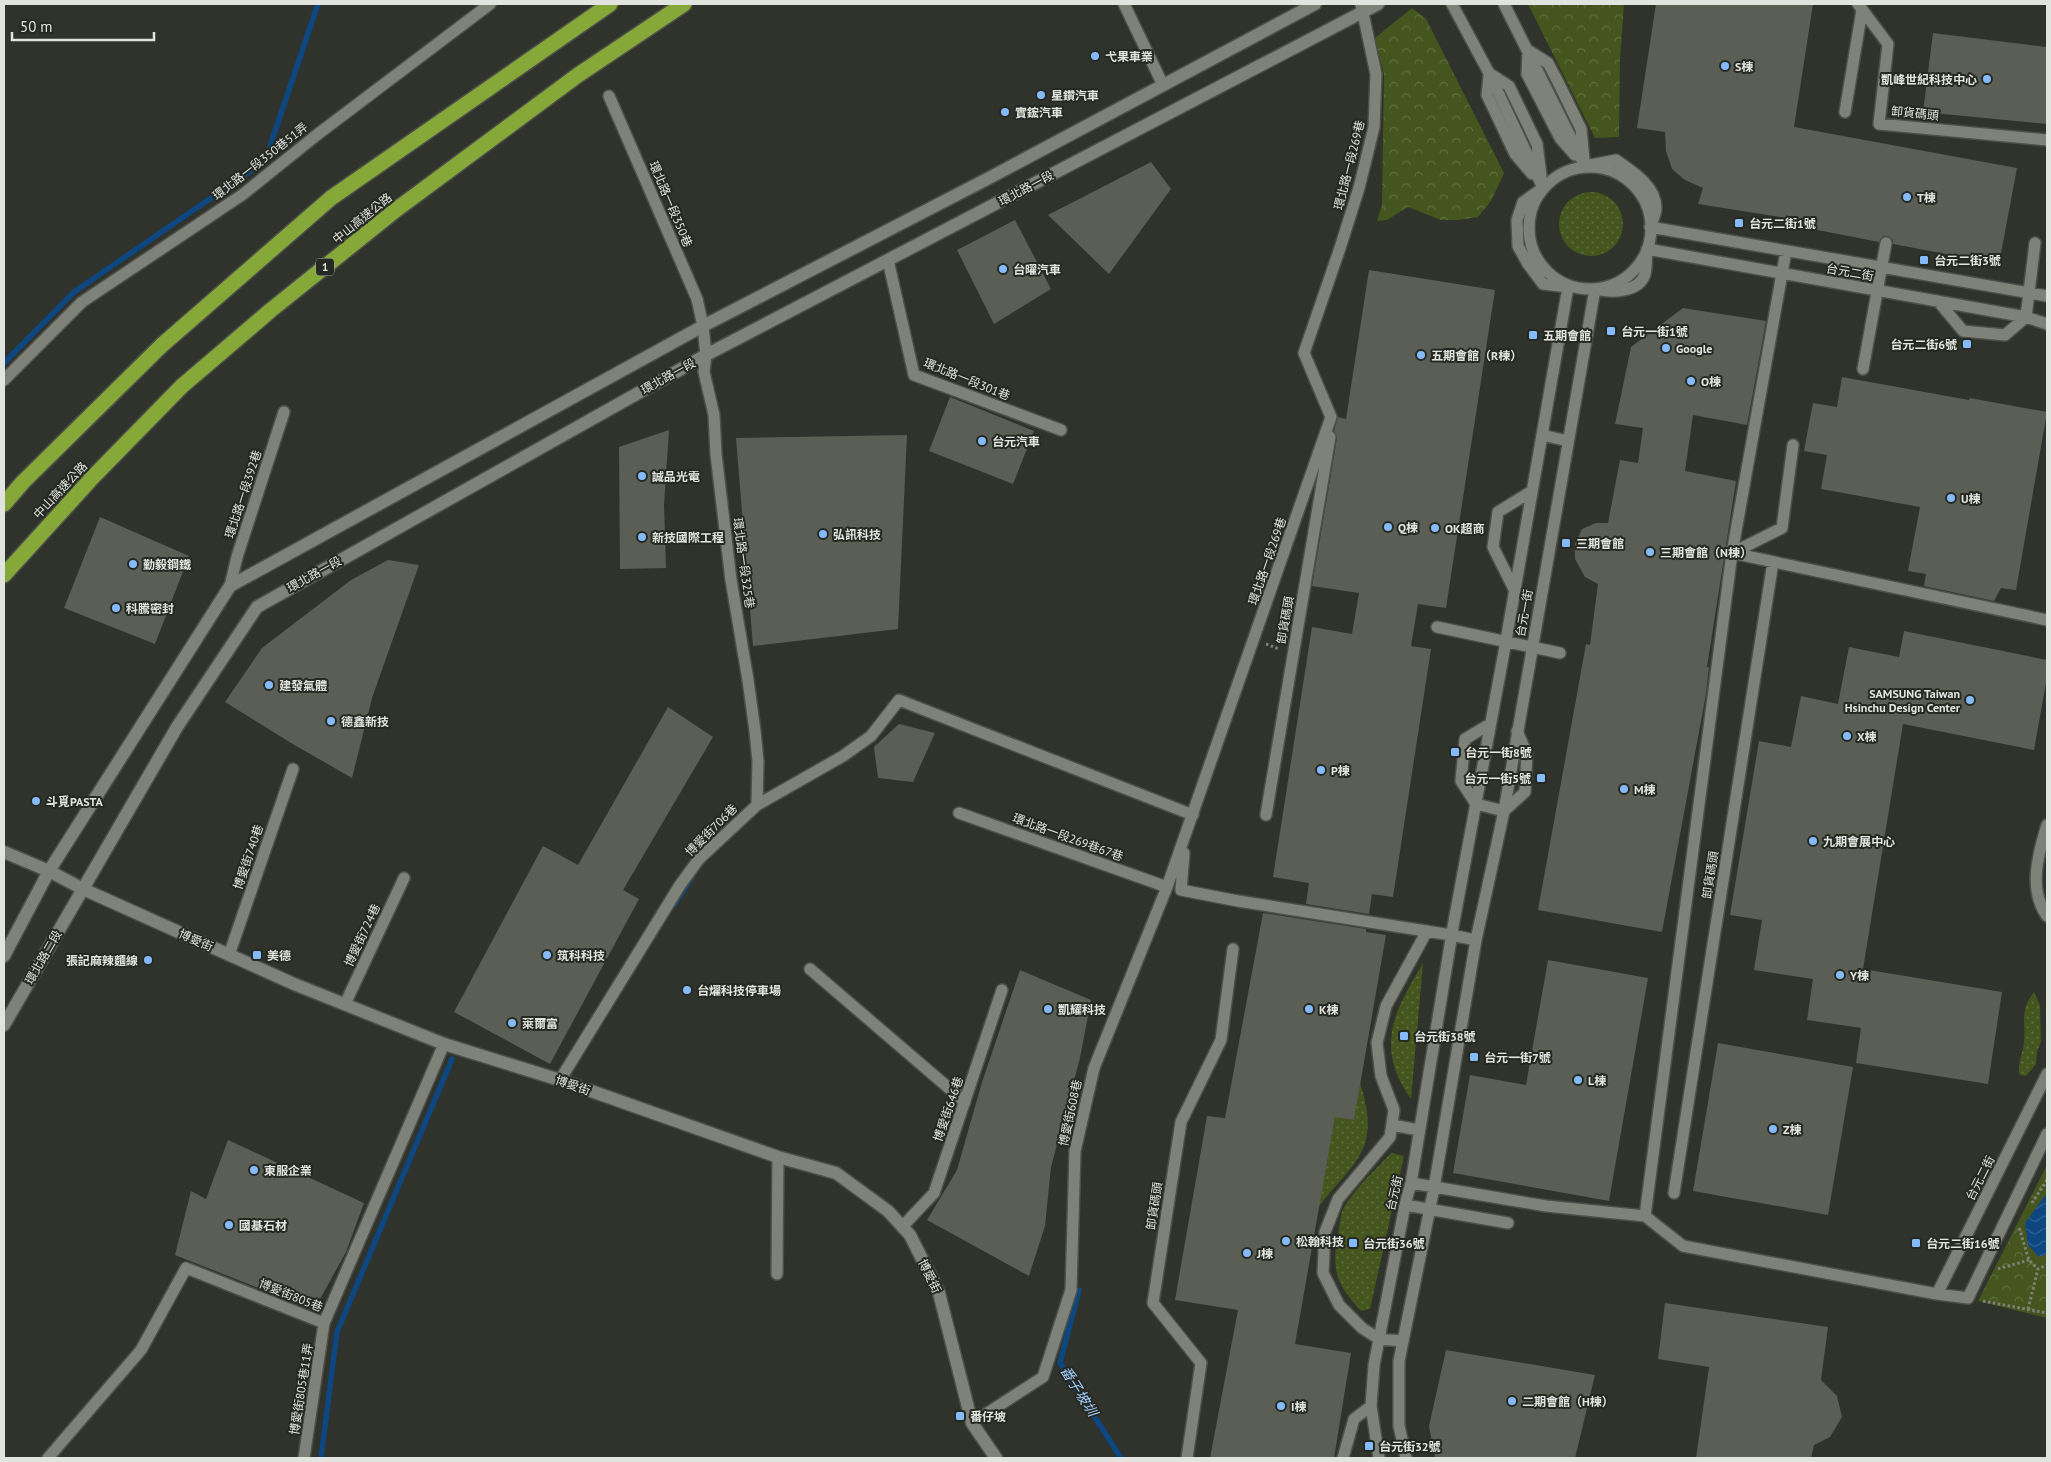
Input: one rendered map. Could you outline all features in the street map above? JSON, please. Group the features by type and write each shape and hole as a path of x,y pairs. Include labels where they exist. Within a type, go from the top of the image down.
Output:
{"highway":[{"path":"4,504 23,482 162,346 331,198 610,4"},
{"name":"中山高速公路","path":"4,575 92,478 182,386 271,310 405,203 578,75 684,4"}],"street":[{"name":"環北路一段","path":"49,871 230,586 703,326 989,178 1315,4"},
{"name":"環北路一段","path":"83,888 178,727 257,607 706,355 1361,8 1378,4"},
{"name":"博愛街","path":"4,852 229,954 444,1044 560,1080 778,1157 836,1173 888,1211 910,1235 939,1293 972,1422 996,1458"},
{"path":"4,956 49,871"},
{"name":"環北路二段","path":"4,1025 83,888"}],"lane":[{"name":"環北路一段350巷51弄","path":"4,380 82,302 242,195 318,134 490,4"},
{"path":"1124,4 1163,85"},
{"path":"1452,4 1489,73 1543,188"},
{"path":"1504,4 1585,166"},
{"path":"1845,112 1860,7"},
{"name":"卸貨碼頭","path":"1860,7 1888,44 1879,124 2047,140"},
{"name":"環北路一段269巷","path":"1193,815 1331,417 1304,353 1359,188 1374,127 1376,74 1361,8"},
{"name":"環北路一段350巷","path":"609,96 697,299 703,326"},
{"path":"1585,166 1611,170 1629,181 1642,197 1650,216 1651,237 1647,250 1632,273 1614,285 1594,289 1568,287 1556,279 1542,266 1532,248 1529,229 1532,209 1543,188 1554,178 1585,166"},
{"name":"台元二街","path":"1650,227 2047,296"},
{"path":"1863,369 1886,243"},
{"path":"1938,301 1963,331 2005,335 2026,317 2035,243"},
{"name":"台元二街","path":"1647,250 2026,317 2047,324"},
{"path":"1645,1216 1732,553 1786,251"},
{"name":"環北路一段301巷","path":"888,260 914,375 1061,430"},
{"name":"台元一街","path":"1451,934 1506,641 1568,287"},
{"name":"台元一街","path":"1476,940 1504,811 1594,289"},
{"name":"環北路一段325巷","path":"703,326 706,355 704,372 714,415 716,454 731,580 748,680 758,761 757,805"},
{"name":"環北路一段392巷","path":"230,586 237,557 284,412"},
{"name":"卸貨碼頭","path":"1266,815 1330,437 1326,432"},
{"path":"1542,435 1568,442"},
{"path":"1732,553 1782,528 1793,445"},
{"path":"1515,591 1493,547 1498,512 1532,491"},
{"path":"1732,553 2047,620"},
{"name":"卸貨碼頭","path":"1674,1193 1773,562"},
{"path":"1437,627 1560,653"},
{"name":"博愛街706巷","path":"560,1080 680,885 699,859 757,805 842,756 871,736 899,700 1193,815"},
{"path":"1490,724 1465,739 1461,781 1476,804 1504,811 1525,792 1528,754 1517,731"},
{"name":"博愛街740巷","path":"229,954 293,769"},
{"name":"環北路一段269巷67巷","path":"959,813 1167,887"},
{"name":"博愛街608巷","path":"972,1422 1043,1377 1071,1290 1075,1151 1094,1068 1167,887 1193,815"},
{"path":"2047,825 2040,850 2035,885 2040,905 2047,916"},
{"path":"1185,836 1181,890 1238,901 1451,934 1476,940 1434,1188 1428,1210 1399,1361 1399,1426 1406,1458"},
{"name":"博愛街724巷","path":"345,1004 404,878"},
{"path":"1403,1341 1379,1339 1362,1328 1339,1305 1323,1273 1324,1232 1338,1198 1390,1137 1394,1110 1381,1076 1377,1043 1386,1006 1427,931"},
{"name":"台元街","path":"1379,1458 1371,1406 1374,1365 1410,1184 1451,934"},
{"name":"卸貨碼頭","path":"1187,1458 1201,1363 1153,1303 1182,1122 1221,1040 1233,949"},
{"path":"810,969 965,1102"},
{"name":"博愛街646巷","path":"902,1227 934,1193 1002,990"},
{"name":"博愛街805巷","path":"48,1458 141,1350 186,1268 324,1323 444,1044"},
{"name":"台元二街","path":"1937,1294 2047,1074"},
{"path":"1392,1125 1419,1130"},
{"path":"1410,1184 1546,1206 1645,1216 1683,1246 1937,1294 1968,1298 2047,1134"},
{"path":"777,1274 778,1157"},
{"path":"1405,1205 1508,1223"},
{"name":"博愛街805巷11弄","path":"304,1458 324,1323"},
{"path":"1343,1458 1354,1419 1371,1406"}],"path":[{"path":"1254,640 1293,653"},
{"path":"2029,1208 2047,1180"},
{"path":"2021,1222 2019,1230 2029,1260 2038,1269"},
{"path":"1980,1274 2029,1260"},
{"path":"2038,1269 2047,1265"},
{"path":"2028,1309 2038,1269"},
{"path":"1968,1298 2047,1313"}],"green space":[{"path":"1528,4 1624,4 1620,59 1619,137 1595,138"},
{"path":"1412,8 1426,19 1504,173 1491,201 1478,217 1441,220 1408,207 1387,220 1377,221 1382,205 1384,74 1375,38"},
{"path":"1591,192 1609,198 1617,206 1623,224 1617,242 1609,250 1591,256 1573,250 1565,242 1559,224 1565,206 1573,198"},
{"path":"1423,963 1411,1099 1393,1063 1392,1030 1404,998"},
{"path":"2034,992 2040,1005 2041,1042 2037,1051 2036,1064 2026,1076 2019,1074 2019,1065 2024,1042 2026,1005"},
{"path":"1360,1083 1366,1105 1368,1123 1362,1152 1319,1206 1335,1117 1354,1120"},
{"path":"1391,1153 1404,1156 1370,1309 1361,1311 1341,1285 1336,1268 1336,1248 1342,1212 1364,1181"},
{"path":"2047,1165 2047,1318 1978,1301"}],"water":[{"path":"2047,1193 2047,1254 2039,1257 2028,1245 2025,1223"}],"building":[{"path":"1656,4 1813,4 1794,127 2017,168 1999,264 1893,244 1893,240 1888,236 1883,236 1879,242 1797,226 1798,220 1698,204 1703,188 1685,180 1672,169 1666,151 1665,132 1637,128"},
{"name":"凱峰世紀科技中心","path":"1933,33 2047,47 2047,124 1923,112"},
{"path":"1151,162 1171,189 1109,274 1048,215"},
{"name":"台曜汽車","path":"1015,220 1051,289 994,324 957,250"},
{"path":"1369,270 1495,290 1446,608 1418,604 1411,646 1431,649 1393,897 1372,894 1369,914 1306,904 1309,883 1273,877 1312,627 1352,634 1359,593 1312,586 1337,438 1334,431 1338,417 1346,419"},
{"path":"1683,308 1766,321 1747,425 1693,415 1685,471 1736,481 1707,667 1709,667 1706,694 1662,932 1538,910 1586,644 1590,645 1598,584 1585,577 1575,559 1575,544 1582,529 1596,523 1608,523 1620,460 1638,463 1643,428 1615,424 1631,347"},
{"name":"U棟","path":"1842,377 2047,412 2016,590 2001,588 1994,601 1924,586 1926,574 1908,571 1920,507 1821,489 1827,455 1804,451 1813,403 1837,407"},
{"name":"台元汽車","path":"950,397 1034,431 1013,484 929,451"},
{"path":"669,430 664,505 666,568 620,569 619,447"},
{"name":"弘訊科技","path":"907,435 898,629 753,646 736,438"},
{"path":"100,517 189,556 155,644 64,608"},
{"path":"388,560 419,565 372,698 352,778 225,702 262,648 351,580"},
{"path":"1904,631 2047,660 2047,677 2034,750 1903,724 1863,969 2002,992 1988,1084 1856,1063 1861,1028 1807,1020 1813,979 1754,970 1762,920 1730,915 1759,741 1791,747 1801,696 1838,704 1849,647 1899,657"},
{"name":"筑科科技","path":"668,707 713,737 623,890 639,899 550,1064 454,1012 543,846 578,865"},
{"path":"899,724 935,733 913,782 878,778 874,747"},
{"path":"1263,913 1366,929 1366,932 1386,935 1354,1120 1335,1117 1295,1344 1351,1353 1334,1458 1210,1458 1238,1310 1175,1300 1207,1116 1225,1118"},
{"name":"L棟","path":"1548,960 1648,978 1609,1201 1453,1173 1470,1075 1526,1085"},
{"path":"1020,970 1091,1000 1080,1058 1051,1167 1045,1226 1029,1276 927,1220 957,1170 982,1082"},
{"name":"Z棟","path":"1718,1043 1853,1067 1828,1215 1693,1191"},
{"path":"228,1140 364,1203 346,1252 314,1310 175,1255 191,1191 206,1199"},
{"path":"1665,1303 1828,1327 1821,1380 1837,1396 1842,1417 1830,1437 1814,1445 1811,1458 1696,1458 1709,1367 1658,1359"},
{"name":"二期會館（H棟）","path":"1446,1350 1595,1375 1575,1458 1435,1458 1429,1426"}],"waterway":[{"path":"4,363 74,292 265,161 318,4"},
{"path":"674,905 692,877"},
{"path":"321,1458 337,1332 452,1059"},
{"name":"番子坡圳","path":"1079,1290 1060,1363 1121,1458"}],"place":[{"name":"弋果車業","path":"1095,56"},
{"name":"S棟","path":"1725,66"},
{"name":"凱峰世紀科技中心","path":"1987,79"},
{"name":"星鑽汽車","path":"1041,95"},
{"name":"實鋐汽車","path":"1005,112"},
{"name":"T棟","path":"1907,197"},
{"name":"台元二街1號","path":"1739,223"},
{"name":"台元二街3號","path":"1924,260"},
{"name":"台曜汽車","path":"1003,269"},
{"name":"台元一街1號","path":"1611,331"},
{"name":"五期會館","path":"1533,335"},
{"name":"台元二街6號","path":"1967,344"},
{"name":"Google","path":"1666,348"},
{"name":"五期會館（R棟）","path":"1421,355"},
{"name":"O棟","path":"1691,381"},
{"name":"台元汽車","path":"982,441"},
{"name":"誠品光電","path":"642,476"},
{"name":"U棟","path":"1951,498"},
{"name":"Q棟","path":"1388,527"},
{"name":"OK超商","path":"1435,528"},
{"name":"弘訊科技","path":"823,534"},
{"name":"新技國際工程","path":"642,537"},
{"name":"三期會館","path":"1566,543"},
{"name":"三期會館（N棟）","path":"1650,552"},
{"name":"勤毅鋼鐵","path":"133,564"},
{"name":"科騰密封","path":"116,608"},
{"name":"建發氣體","path":"269,685"},
{"name":"SAMSUNG Taiwan Hsinchu Design Center","path":"1970,700"},
{"name":"德鑫新技","path":"331,721"},
{"name":"X棟","path":"1847,736"},
{"name":"台元一街8號","path":"1455,752"},
{"name":"P棟","path":"1321,770"},
{"name":"台元一街5號","path":"1541,778"},
{"name":"M棟","path":"1624,789"},
{"name":"斗覓PASTA","path":"36,801"},
{"name":"九期會展中心","path":"1813,841"},
{"name":"美德","path":"257,955"},
{"name":"筑科科技","path":"547,955"},
{"name":"張記麻辣麵線","path":"148,960"},
{"name":"Y棟","path":"1840,975"},
{"name":"台燿科技停車場","path":"687,990"},
{"name":"凱耀科技","path":"1048,1009"},
{"name":"K棟","path":"1309,1009"},
{"name":"萊爾富","path":"512,1023"},
{"name":"台元街38號","path":"1404,1036"},
{"name":"台元一街7號","path":"1474,1057"},
{"name":"L棟","path":"1578,1080"},
{"name":"Z棟","path":"1773,1129"},
{"name":"東服企業","path":"254,1170"},
{"name":"國基石材","path":"229,1225"},
{"name":"松翰科技","path":"1286,1241"},
{"name":"台元街36號","path":"1353,1243"},
{"name":"台元二街16號","path":"1916,1243"},
{"name":"J棟","path":"1247,1253"},
{"name":"二期會館（H棟）","path":"1512,1401"},
{"name":"I棟","path":"1281,1406"},
{"name":"番仔坡","path":"960,1416"},
{"name":"台元街32號","path":"1369,1446"}]}
